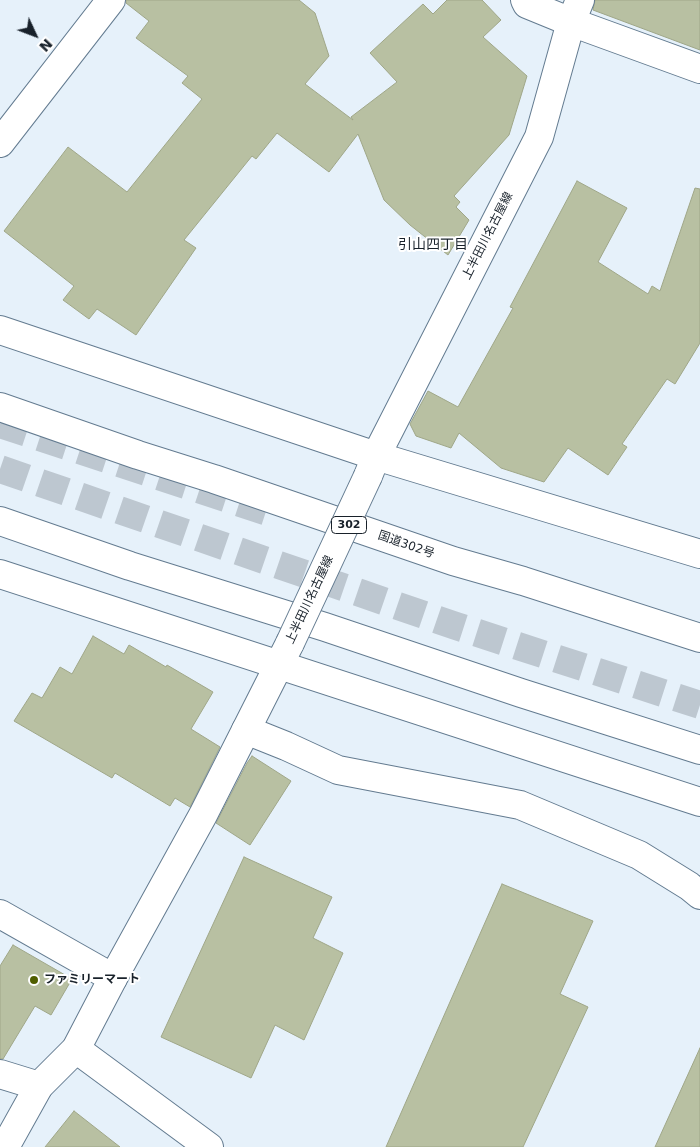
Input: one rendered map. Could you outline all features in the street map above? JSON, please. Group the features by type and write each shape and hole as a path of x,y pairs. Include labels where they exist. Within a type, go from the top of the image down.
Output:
{"main road":[{"path":"0,143 111,0"},
{"path":"525,0 527,4 576,11 700,69"},
{"name":"上半田川名古屋線","path":"5,1147 38,1086 76,1049 203,815 246,730 284,654 372,466 539,137 576,11"},
{"path":"0,330 372,466 700,554"},
{"name":"国道302号","path":"0,407 453,561 523,580 700,638"},
{"path":"0,521 130,566 316,624 521,693 700,750"},
{"path":"3,581 284,654 700,802"},
{"path":"246,730 338,770 520,805 639,855 700,895"},
{"path":"0,914 113,978"},
{"path":"76,1049 210,1147"},
{"path":"0,1074 38,1086"}],"building":[{"path":"126,0 299,0 315,13 329,56 305,84 353,120 351,117 397,82 370,53 423,4 433,14 447,0 482,0 501,20 483,37 527,76 509,135 454,196 460,202 456,207 469,220 448,255 410,225 384,200 358,134 329,172 277,133 256,159 252,156 184,240 196,248 136,335 97,309 89,319 63,300 74,286 4,231 68,147 127,192 202,99 182,83 188,76 136,38 149,21 126,3"},
{"path":"595,0 700,0 700,50 593,10"},
{"path":"577,181 627,208 598,262 648,294 652,286 660,291 695,188 700,189 700,343 675,384 667,379 622,444 627,447 608,475 568,448 544,482 501,468 459,433 451,448 416,436 410,424 428,391 458,407 513,308 510,307"},
{"path":"93,636 124,654 129,645 213,692 191,729 220,747 190,807 175,798 170,806 115,773 112,778 14,721 32,693 42,698 60,667 72,674"},
{"path":"252,756 291,781 250,845 216,823"},
{"path":"244,857 332,897 313,938 343,953 304,1040 275,1025 251,1078 161,1037"},
{"path":"502,884 593,921 560,994 588,1007 523,1147 386,1147"},
{"name":"ファミリーマート","path":"13,945 72,979 51,1015 35,1006 3,1059 0,1059 0,966"},
{"path":"700,1048 700,1147 655,1147"},
{"path":"74,1111 120,1147 45,1147"}],"tunnel":[{"path":"0,424 274,514"},
{"path":"0,469 456,626 700,705"}],"place":[{"name":"ファミリーマート","path":"34,980"}],"district":[{"name":"引山四丁目","path":"433,245"}]}
